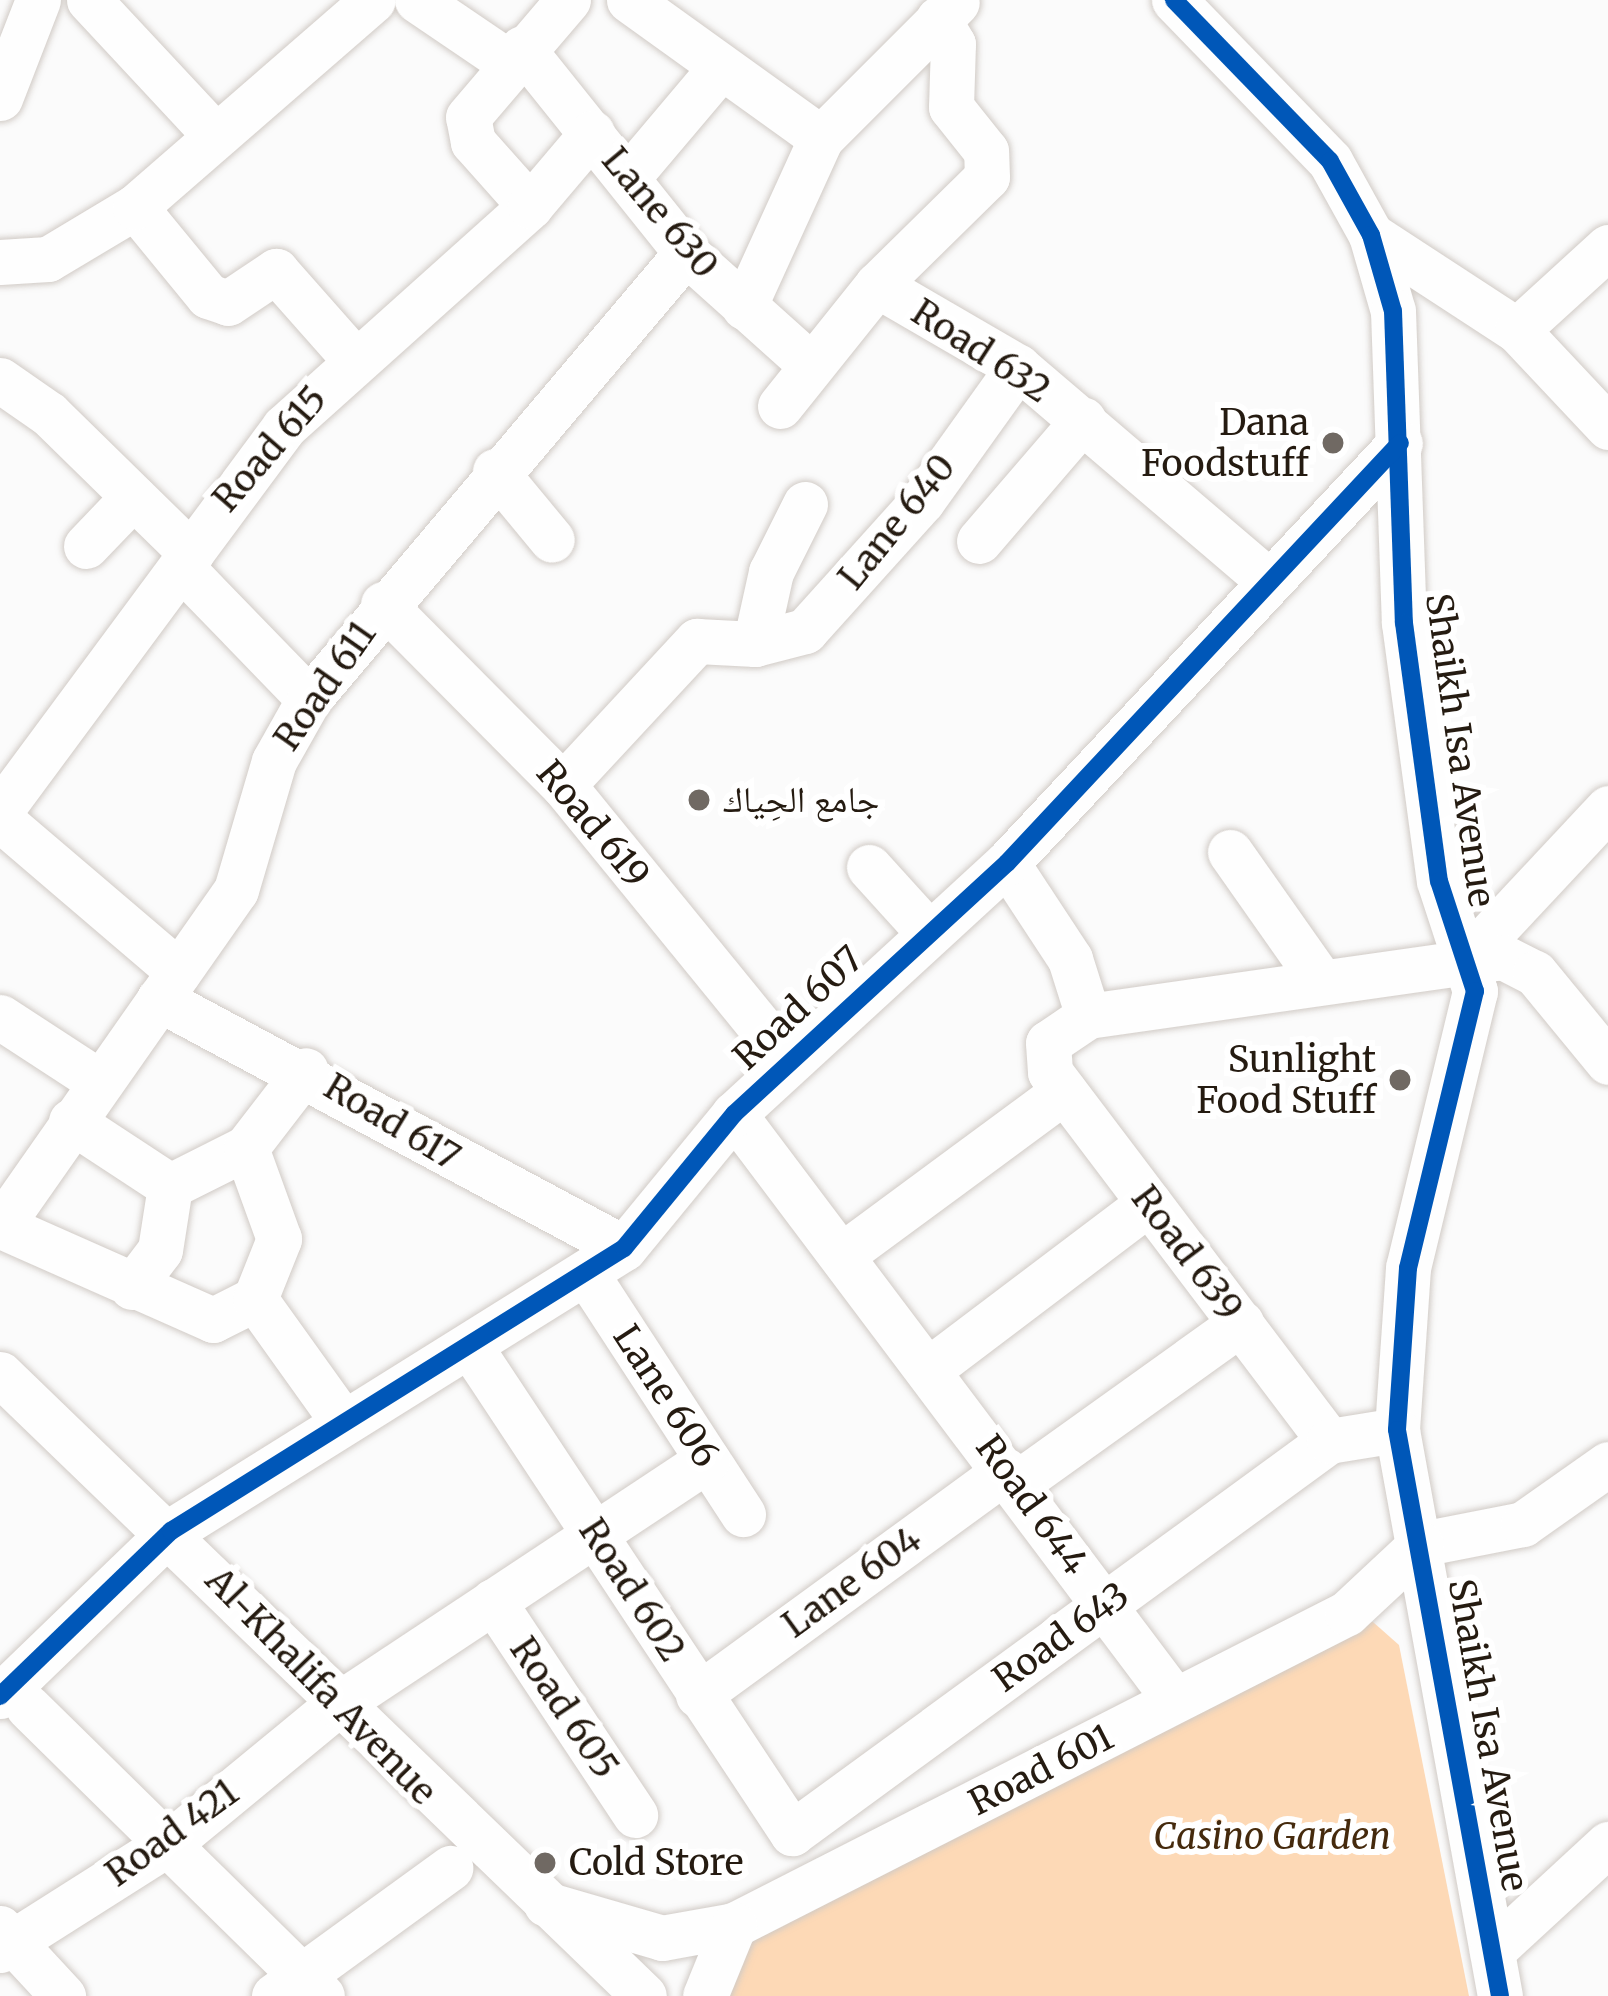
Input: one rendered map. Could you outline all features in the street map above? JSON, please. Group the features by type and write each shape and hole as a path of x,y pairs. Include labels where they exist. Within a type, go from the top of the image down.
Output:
{"street":[{"path":"0,98 38,0"},
{"path":"89,0 215,135"},
{"path":"0,262 48,259 135,207 373,0"},
{"name":"Lane 630","path":"417,0 517,56 592,133 686,253 811,365"},
{"path":"530,206 467,129 517,56 568,0"},
{"path":"629,0 716,73 821,138"},
{"name":"Shaikh Isa Avenue","path":"1174,0 1317,146 1371,235 1400,360 1404,623 1439,881 1475,1002 1397,1335 1396,1430 1440,1648 1499,1996"},
{"path":"744,307 821,138 948,10"},
{"name":"Road 632","path":"948,10 953,44 951,107 990,164 976,196 878,285 1018,367 1266,579"},
{"path":"628,177 716,73"},
{"name":"Road 615","path":"5,799 284,427 352,357 530,206 592,133"},
{"path":"135,207 208,296 228,303 276,271 352,357"},
{"path":"1371,235 1453,284 1517,330 1608,427"},
{"path":"1517,330 1608,247"},
{"name":"Road 611","path":"0,1226 245,873 274,761 309,699 495,471 686,253"},
{"path":"1400,360 1421,310 1453,284"},
{"path":"780,406 878,285"},
{"name":"Lane 640","path":"562,785 697,641 755,644 806,632 922,501 1018,367"},
{"path":"0,380 133,497 309,699"},
{"name":"Road 632","path":"979,541 1083,419"},
{"name":"Road 607","path":"14,1701 171,1531 341,1419 589,1278 624,1248 734,1114 1007,862 1266,579 1400,442"},
{"path":"495,471 551,540"},
{"path":"86,546 133,497"},
{"name":"Lane 640","path":"755,644 771,572 805,505"},
{"name":"Road 619","path":"383,604 562,785 788,1060"},
{"name":"Road 617","path":"5,799 169,986 396,1131 624,1248"},
{"path":"1466,960 1603,821"},
{"path":"1230,852 1320,980"},
{"path":"1007,862 1070,959 1088,1016 1466,960 1520,960 1608,1062"},
{"path":"869,867 928,932"},
{"name":"Road 639","path":"1088,1016 1048,1043 1064,1091 1329,1441"},
{"path":"0,1017 98,1081"},
{"path":"132,1287 160,1250 170,1186 213,1155 246,1148 306,1070"},
{"path":"846,1252 1064,1091"},
{"name":"Road 644","path":"734,1114 846,1252 1175,1700"},
{"path":"71,1121 170,1186"},
{"path":"0,1226 213,1320 254,1299 279,1239 246,1148"},
{"path":"932,1367 1149,1203"},
{"name":"Lane 606","path":"589,1278 743,1514"},
{"path":"254,1299 341,1419"},
{"name":"Lane 604","path":"698,1694 1241,1323"},
{"name":"Road 602","path":"471,1348 792,1833"},
{"name":"Al-Khalifa Avenue","path":"4,1384 171,1531 337,1705 644,1996"},
{"path":"1329,1441 1396,1430"},
{"name":"Road 643","path":"792,1833 1329,1441"},
{"name":"Road 605","path":"337,1705 707,1460"},
{"path":"1421,1544 1527,1522 1608,1464"},
{"name":"Road 601","path":"546,1904 662,1938 734,1925 1347,1613 1421,1544"},
{"name":"Road 605","path":"493,1601 635,1815"},
{"path":"1347,1613 1440,1648"},
{"path":"14,1701 172,1840 300,1989 450,1868"},
{"name":"Road 421","path":"4,1940 172,1840 337,1705"},
{"path":"1492,1951 1600,1870"},
{"path":"705,1996 734,1925"},
{"path":"4,1940 63,1996"},
{"path":"605,1996 644,1996"}],"green space":[{"name":"Casino Garden","path":"1373,1622 1399,1645 1469,1996 722,1996 735,1959 764,1930 1328,1625"}],"cycle path":[{"path":"1174,0 1330,161 1371,235 1393,311 1404,623 1439,881 1475,991 1408,1268 1397,1430 1500,1996"},
{"path":"0,1696 171,1531 624,1248 734,1114 1007,863 1400,443"}],"place":[{"name":"Dana Foodstuff","path":"1333,443"},
{"name":"جامع الحِياك","path":"699,800"},
{"name":"Sunlight Food Stuff","path":"1400,1080"},
{"name":"Cold Store","path":"545,1863"}]}
